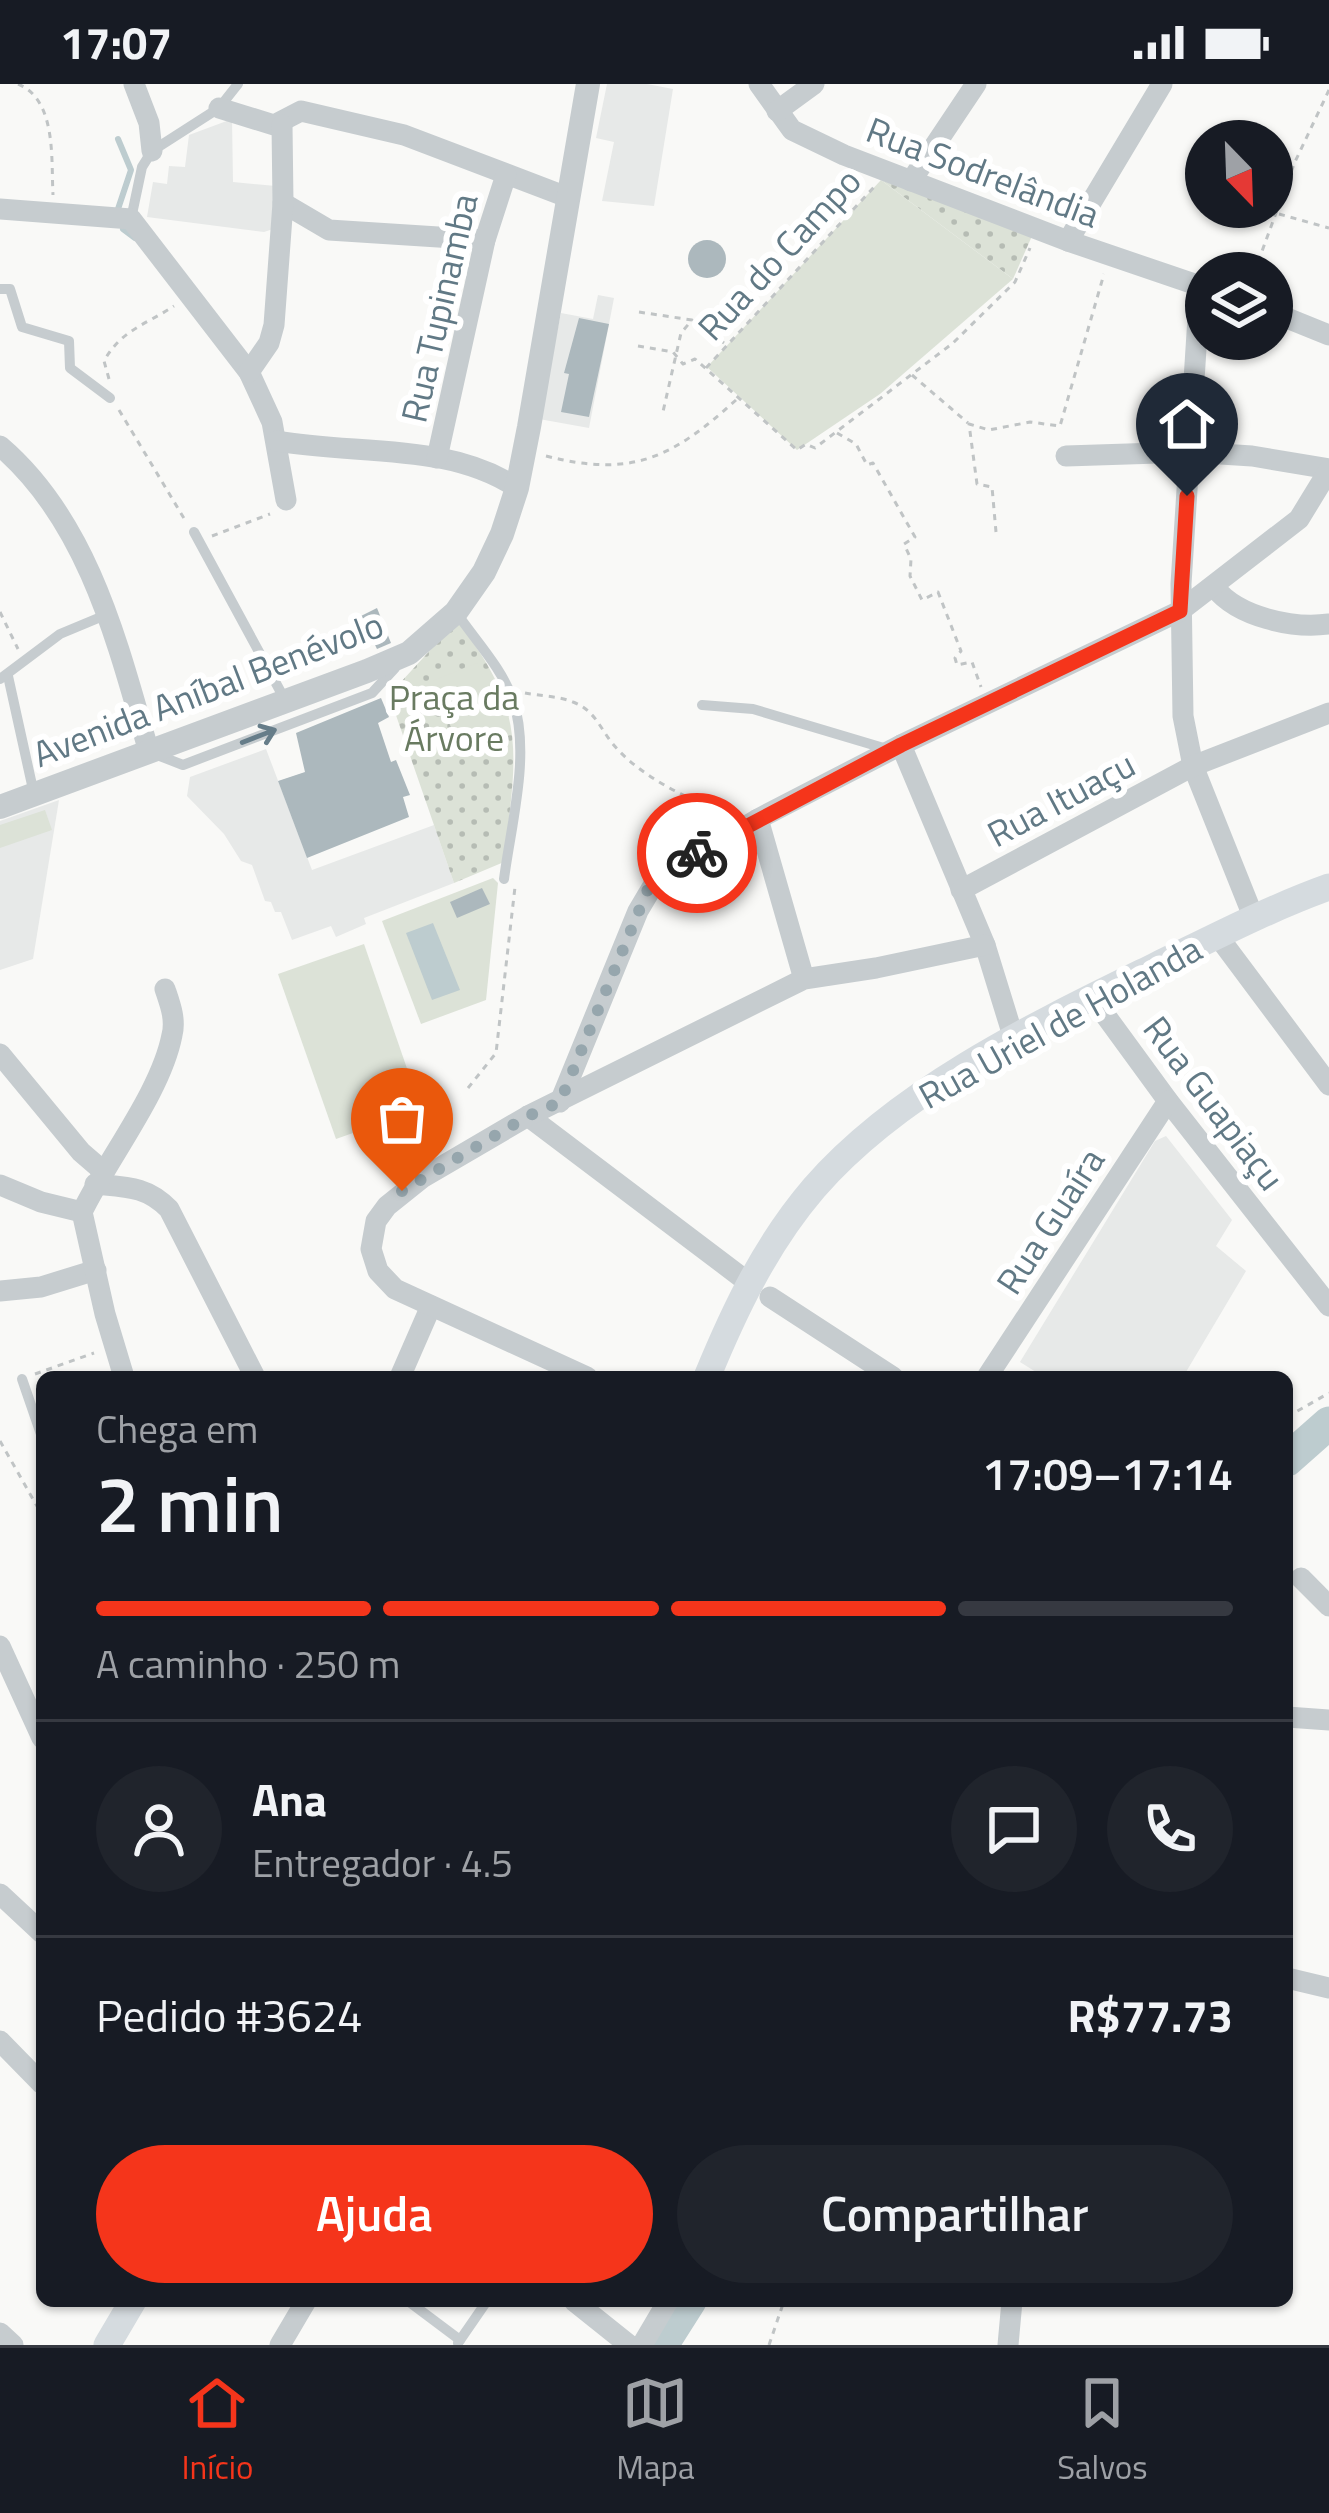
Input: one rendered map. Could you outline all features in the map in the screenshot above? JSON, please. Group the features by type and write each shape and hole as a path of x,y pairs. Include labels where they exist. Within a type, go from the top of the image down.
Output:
{"main road":[{"name":"Rua Uriel de Holanda","path":"710,1371 759,1290 788,1219 859,1145 919,1098 1092,997 1253,916 1329,887"},
{"path":"107,2345 130,2307"}],"street":[{"path":"134,84 149,123 152,151"},
{"name":"Avenida Aníbal Benévolo","path":"0,807 409,653 456,612 484,572 517,488 589,84"},
{"name":"Rua Sodrelândia","path":"759,84 791,130 1068,242 1185,281"},
{"path":"778,111 814,84"},
{"path":"911,181 976,84"},
{"path":"1068,242 1162,84"},
{"path":"220,108 282,125"},
{"path":"249,372 274,325 283,203 282,125 296,112 404,135 567,197"},
{"name":"Rua Tupinamba","path":"437,458 485,240 506,175"},
{"path":"283,203 329,230 485,240"},
{"path":"0,208 131,219 249,372 266,402 286,500"},
{"path":"1293,320 1329,334"},
{"path":"1197,360 1180,611 1184,716 1193,766 1253,916"},
{"path":"277,440 437,458 498,476 517,488"},
{"path":"0,446 17,460 55,510 108,614 149,752"},
{"path":"560,1102 648,889 679,863 895,748 1180,611 1299,519 1329,470 1252,456 1190,452 1066,456"},
{"path":"1215,588 1233,605 1256,613 1299,626 1329,624"},
{"name":"Rua Ituaçu","path":"961,890 1193,766 1329,713"},
{"path":"895,748 985,945 1014,1039"},
{"path":"754,821 804,979"},
{"path":"1217,935 1329,1085"},
{"path":"574,1371 395,1289 378,1271 371,1249 372,1233 387,1206 422,1178 528,1116 804,979 985,945"},
{"path":"122,1371 82,1212 145,1101 168,1048 174,1018 165,988"},
{"name":"Rua Guapiaçu","path":"1092,997 1329,1306"},
{"path":"0,1054 99,1178 153,1193 169,1210 252,1371"},
{"name":"Rua Guaíra","path":"991,1371 1168,1101"},
{"path":"528,1116 759,1290 884,1371"},
{"path":"0,1185 40,1202 82,1212"},
{"path":"0,1292 41,1287 95,1270"},
{"path":"403,1371 430,1306"},
{"path":"1300,1578 1329,1606"},
{"path":"0,1646 36,1725"},
{"path":"1293,1717 1329,1720"},
{"path":"0,1894 36,1927"},
{"path":"1293,1979 1329,1988"},
{"path":"0,2041 36,2078"},
{"path":"280,2345 302,2307"},
{"path":"585,2307 629,2345"},
{"path":"642,2345 664,2307"},
{"path":"1008,2345 1011,2307"}],"lane":[{"path":"131,219 142,167 152,151 220,108 238,84"},
{"path":"0,289 10,290 22,327 69,341 70,368 110,398"},
{"path":"194,532 286,701"},
{"path":"456,612 503,679 514,703 520,755 504,879"},
{"path":"34,794 4,677 60,634 108,614"},
{"path":"149,752 183,765 372,693 409,653"},
{"path":"702,705 753,710 895,748"},
{"path":"22,1378 36,1419"},
{"path":"415,2307 458,2343 483,2307"}],"path":[{"path":"18,84 36,95 44,114 53,195"},
{"path":"1293,167 1329,90"},
{"name":"Rua do Campo","path":"705,369 889,172"},
{"path":"1293,218 1329,228"},
{"name":"Rua do Campo","path":"737,399 797,450 806,444 815,448 953,343 1015,282 1038,230"},
{"path":"911,373 969,424 989,430 1030,422 1060,425 1110,256"},
{"path":"190,294 163,314 136,325 109,352 104,361 110,398 136,432 194,532 216,536 270,514 286,500"},
{"path":"639,312 703,324 727,345"},
{"path":"662,416 681,333 692,320"},
{"path":"524,450 588,466 662,456 684,444 737,399 695,359 683,364 675,355 638,346"},
{"path":"969,424 977,484 992,487 997,532"},
{"path":"836,432 856,444 867,465 873,463 915,537 904,544 911,559 910,576 922,600 938,592 961,651 955,658 957,664 972,662 988,704"},
{"path":"0,612 24,662"},
{"path":"523,693 571,701 595,715 614,745 686,799 754,821"},
{"path":"42,1371 115,1346"},
{"path":"22,1378 36,1373"},
{"path":"1293,1414 1329,1393"},
{"path":"0,1441 36,1504"},
{"path":"769,2345 782,2307"}],"shaded area":[{"path":"607,84 673,89 654,206 602,201 614,142 596,138"},
{"path":"232,119 233,182 276,186 276,228 264,232 147,217 153,182 167,184 169,166 185,167 189,135"},
{"path":"598,295 614,298 589,428 539,419 561,313 593,319"},
{"path":"266,749 312,870 434,825 454,883 364,918 366,924 336,937 331,926 292,940 281,912 265,901 252,865 241,861 224,834 187,796 190,777"},
{"path":"59,800 33,959 0,970 0,821"},
{"path":"433,923 460,990 432,1000 406,933"},
{"path":"1166,1136 1232,1220 1216,1246 1246,1271 1187,1371 1034,1371 1020,1362 1155,1141"}],"green space":[{"path":"881,180 1032,236 1013,279"},
{"path":"881,180 1013,279 880,394 797,450 707,367"},
{"name":"Praça da Árvore","path":"457,621 480,653 507,709 513,762 504,862 454,883 389,695"},
{"path":"477,663 511,746 466,764 432,681"},
{"path":"45,810 52,830 0,848 0,825"},
{"path":"493,878 498,883 486,1000 421,1024 382,921"},
{"path":"364,944 421,1109 336,1139 278,974"}],"building":[{"path":"707,240 721,245 726,259 721,273 707,278 693,273 688,259 693,245"},
{"path":"579,318 609,324 589,417 561,412 569,374 564,373"},
{"path":"377,608 391,643 377,649 361,616"},
{"path":"381,698 389,717 378,723 391,762 396,760 410,795 403,797 409,817 307,858 278,781 305,772 296,733"},
{"path":"482,888 490,904 457,918 450,902"}],"waterway":[{"path":"117,212 131,170 118,139"},
{"path":"123,229 135,238"},
{"path":"1293,1455 1329,1423"},
{"path":"662,2345 686,2307"}],"way so far":[{"path":"402,1191 560,1102 648,889 697,853"}],"route":[{"path":"697,853 901,745 1180,611 1187,496"}]}
